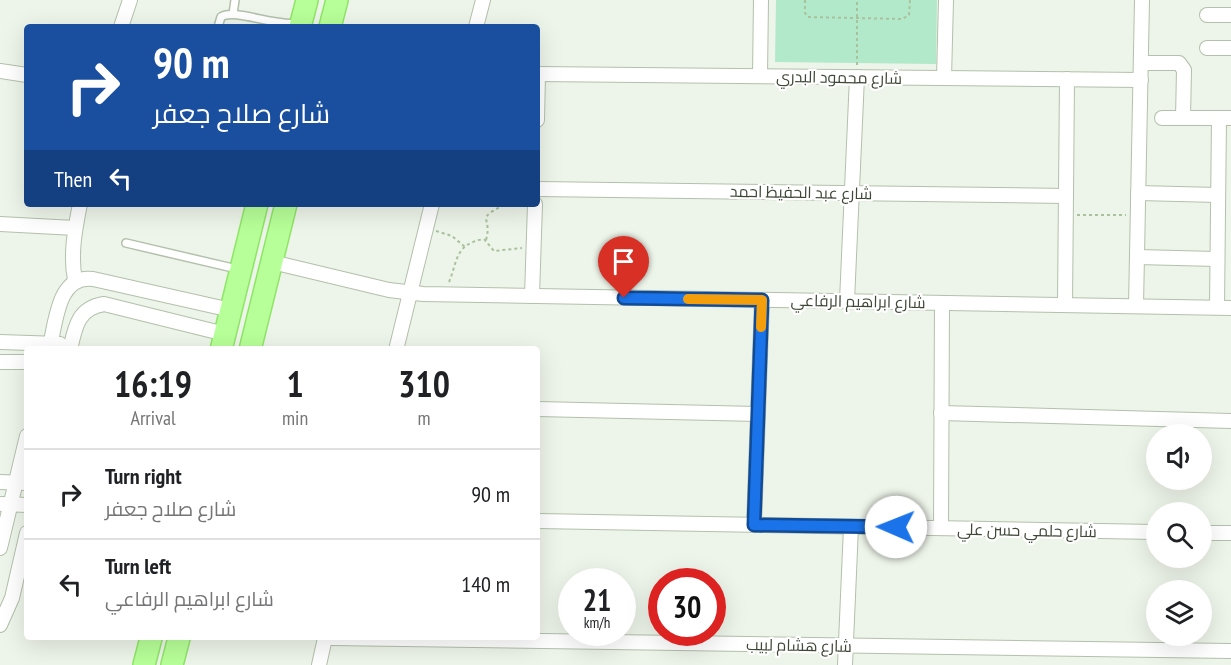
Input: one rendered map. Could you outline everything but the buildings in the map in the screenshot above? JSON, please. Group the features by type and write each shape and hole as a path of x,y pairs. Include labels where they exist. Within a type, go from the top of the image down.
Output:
{"main road":[{"path":"301,24 307,0"},
{"path":"331,24 337,0"},
{"path":"223,342 256,207"},
{"path":"251,346 285,207"},
{"path":"144,665 150,640"},
{"path":"172,665 178,640"}],"street":[{"path":"122,24 130,0"},
{"path":"477,24 483,0"},
{"path":"760,76 761,0"},
{"path":"944,78 946,0"},
{"path":"1136,306 1142,0"},
{"path":"1207,15 1231,15"},
{"path":"1206,48 1231,48"},
{"path":"1141,63 1179,63 1182,66 1184,70 1183,118"},
{"path":"0,71 24,75"},
{"name":"شارع محمود البدري","path":"540,74 1141,80"},
{"path":"847,301 857,77"},
{"path":"1065,305 1067,79"},
{"path":"1162,118 1225,118 1218,195 1217,307"},
{"name":"شارع عبد الحفيظ احمد","path":"540,189 1066,196"},
{"path":"1138,193 1218,195"},
{"path":"75,280 73,268 75,228 79,207"},
{"path":"397,346 431,207"},
{"path":"532,296 535,207"},
{"path":"0,224 75,228"},
{"path":"1137,257 1217,259"},
{"name":"شارع ابراهيم الرفاعي","path":"272,261 410,293 1231,308"},
{"path":"0,342 50,346 63,294 75,280 93,279 231,310"},
{"path":"754,525 762,300"},
{"path":"941,528 942,303"},
{"path":"70,346 77,320 87,310 104,304 223,342"},
{"path":"0,362 24,362"},
{"path":"540,409 758,414"},
{"path":"941,413 1231,421"},
{"path":"0,548 5,504 21,483 24,460"},
{"path":"0,482 21,483"},
{"path":"5,504 24,505"},
{"name":"شارع حلمي حسن علي","path":"540,521 1146,532"},
{"path":"845,665 851,527"},
{"path":"1212,533 1231,533"},
{"path":"0,625 12,598 24,546"},
{"path":"319,665 325,640"},
{"name":"شارع هشام لبيب","path":"478,640 1231,651"}],"lane":[{"path":"233,14 235,0"},
{"path":"219,24 223,15 233,14 272,24"},
{"path":"251,24 252,18"},
{"path":"126,243 241,270"}],"path":[{"path":"805,0 807,16 906,19 909,14 910,0"},
{"path":"857,0 857,77"},
{"path":"486,240 487,216 501,207"},
{"path":"1066,216 1138,215"},
{"path":"426,231 445,233 465,247"},
{"path":"438,294 448,283 456,258 465,247 477,241 486,240"},
{"path":"486,240 494,251 533,248"}],"green space":[{"path":"776,0 937,0 936,64 775,62"}],"slow traffic":[{"path":"688,299 762,300 761,327"}],"route":[{"path":"624,298 762,300 754,525 896,527"}]}
